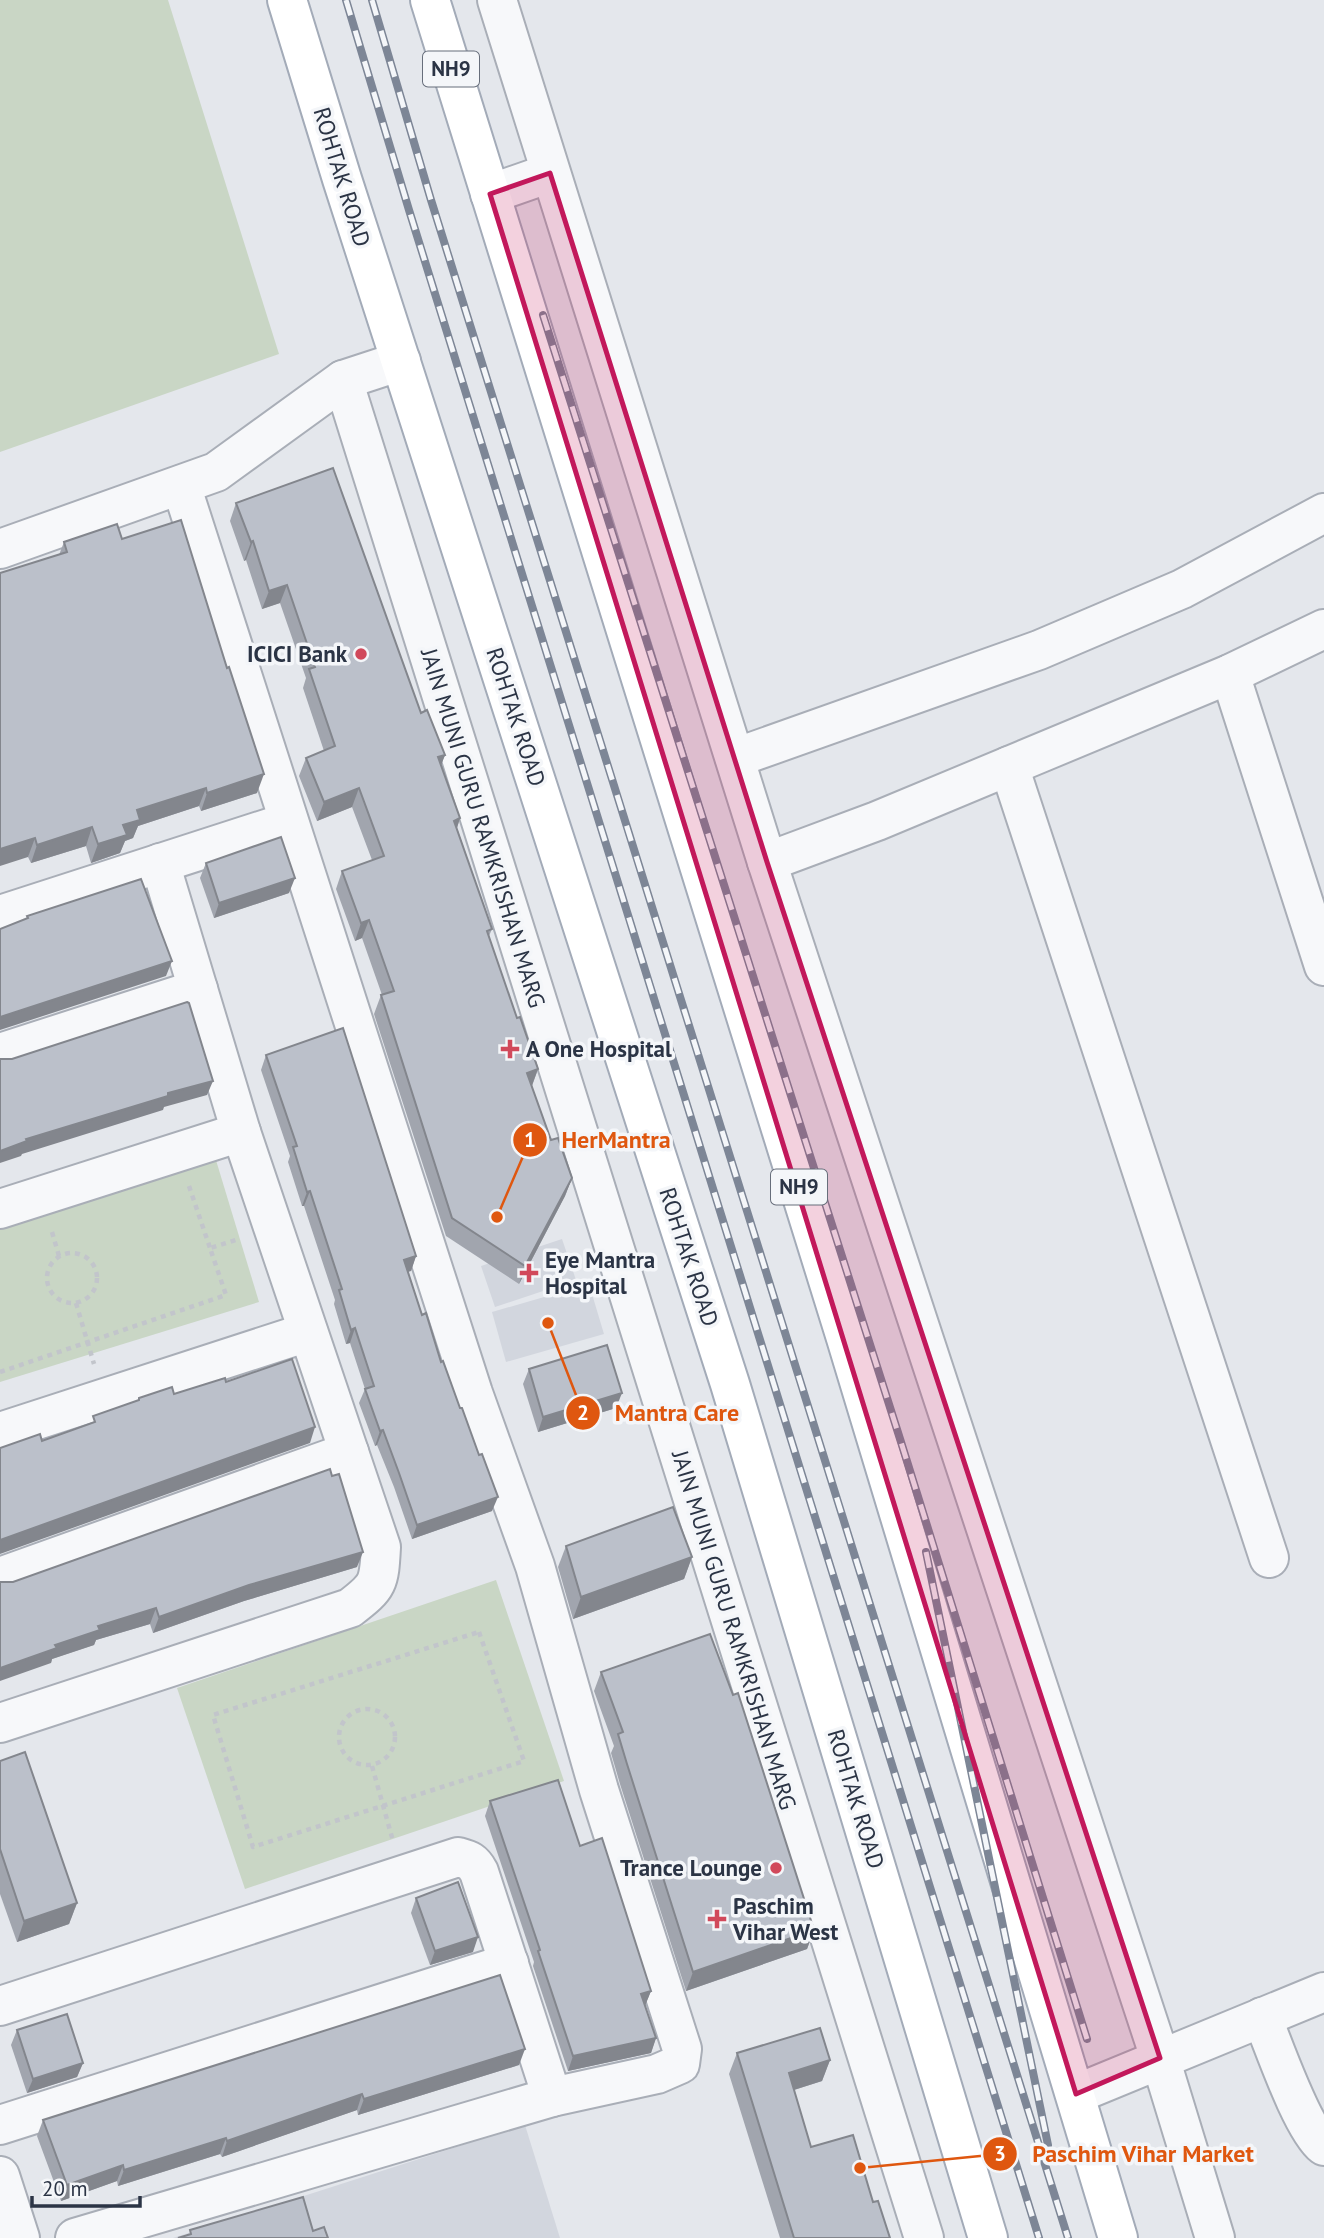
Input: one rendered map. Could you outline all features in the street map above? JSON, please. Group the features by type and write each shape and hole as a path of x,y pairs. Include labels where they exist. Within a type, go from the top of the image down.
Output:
{"main road":[{"name":"ROHTAK ROAD","path":"287,0 730,1384 988,2238"},
{"name":"NH9","path":"430,0 846,1338 1118,2238"}],"street":[{"path":"497,0 767,862 1160,2058 1215,2238"},
{"path":"490,194 550,173"},
{"path":"0,549 216,472 343,380 401,361"},
{"name":"JAIN MUNI GURU RAMKRISHAN MARG","path":"343,380 924,2238"},
{"path":"75,2238 552,2097 657,2074 680,2064 682,2049 599,1790 535,1566 473,1393 181,485"},
{"path":"735,758 1039,650 1182,589 1324,513"},
{"path":"767,862 877,821 1230,674 1324,629"},
{"path":"1230,674 1313,894 1324,966"},
{"path":"1009,766 1269,1558"},
{"path":"0,915 288,822"},
{"path":"0,1723 350,1608 372,1592 380,1572 380,1547 241,1132 160,863"},
{"path":"0,1053 198,989"},
{"path":"0,1209 241,1132"},
{"path":"0,1432 308,1332"},
{"path":"0,1577 349,1452"},
{"path":"0,2006 458,1857 474,1863 479,1872 552,2097"},
{"path":"0,2124 509,1963"},
{"path":"1076,2094 1324,1993"},
{"path":"1262,2017 1306,2122 1324,2146"},
{"path":"0,2176 20,2238"}],"path":[{"path":"0,1372 226,1295 187,1183"},
{"path":"209,1248 273,1228"},
{"path":"52,1233 59,1256"},
{"path":"67,1253 83,1255 90,1259 97,1273 95,1289 90,1296 76,1303 60,1299 49,1286 49,1269 59,1256 67,1253"},
{"path":"76,1303 88,1342"},
{"path":"479,1632 524,1761 384,1807 253,1847 213,1715 479,1632"},
{"path":"364,1709 374,1710 390,1720 396,1738 388,1756 372,1766 354,1763 341,1750 339,1742 338,1732 347,1717 364,1709"},
{"path":"372,1766 403,1875"}],"highlighted area":[{"path":"550,173 767,862 1160,2058 1076,2094 490,194"}],"shaded area":[{"name":"Eye Mantra Hospital","path":"562,1239 576,1280 495,1307 481,1266"},
{"path":"589,1284 604,1334 506,1362 492,1312"},
{"path":"525,2125 560,2238 173,2238"}],"green space":[{"path":"0,0 168,0 279,354 0,452"},
{"path":"212,1147 259,1302 0,1382 0,1212"},
{"path":"496,1580 564,1781 245,1889 177,1688"}],"building":[{"path":"333,468 421,713 427,710 445,755 438,757 460,818 454,821 492,929 487,931 538,1069 527,1073 551,1140 558,1138 572,1178 525,1266 452,1218 381,995 394,991 369,920 361,923 342,871 384,856 359,788 324,802 306,758 335,746 309,669 315,667 287,585 269,591 253,541 251,542 236,503"},
{"path":"181,520 227,668 229,667 264,774 207,793 206,788 137,810 140,820 123,825 127,835 98,844 92,827 37,845 35,838 0,849 0,573 67,552 64,542 117,524 122,539"},
{"path":"281,837 295,878 219,903 206,863"},
{"path":"141,879 172,961 0,1017 0,929 28,918 27,916"},
{"path":"187,1002 213,1081 26,1139 27,1141 0,1151 0,1059 12,1059"},
{"path":"343,1028 416,1256 404,1260 422,1315 426,1313 441,1362 443,1361 498,1497 417,1525 383,1430 380,1431 365,1389 374,1386 355,1328 351,1330 339,1290 342,1289 310,1191 307,1192 293,1147 297,1146 266,1055"},
{"path":"607,1345 622,1393 543,1417 529,1369"},
{"path":"292,1359 315,1427 0,1540 0,1448 40,1434 42,1441 95,1422 93,1416 172,1387 174,1394 225,1378 226,1382"},
{"path":"330,1469 332,1476 339,1474 363,1552 249,1585 159,1617 156,1608 98,1626 100,1630 0,1668 0,1582 13,1582"},
{"path":"673,1507 692,1557 581,1597 566,1546"},
{"path":"710,1634 733,1695 738,1693 814,1930 693,1972 618,1734 623,1732 601,1672"},
{"path":"25,1752 77,1903 24,1921 0,1849 0,1761"},
{"path":"558,1780 580,1846 602,1838 651,1991 641,1994 656,2038 573,2056 490,1801"},
{"path":"458,1882 478,1937 435,1951 416,1898"},
{"path":"500,1975 525,2049 364,2099 362,2094 227,2141 226,2138 124,2170 123,2165 67,2185 43,2120"},
{"path":"67,2014 83,2063 33,2079 17,2030"},
{"path":"820,2028 830,2060 789,2073 811,2147 853,2135 873,2202 878,2201 890,2238 794,2238 737,2053"},
{"path":"303,2197 313,2231 324,2227 328,2238 178,2238 191,2234 190,2230"}],"railway":[{"path":"346,0 1039,2238"},
{"path":"372,0 431,200 1068,2238"},
{"path":"543,315 901,1442 1087,2039"},
{"path":"926,1552 1048,2145"}],"place":[{"name":"ICICI Bank","path":"361,654"},
{"name":"A One Hospital","path":"510,1049"},
{"name":"HerMantra","path":"497,1217"},
{"name":"Eye Mantra Hospital","path":"529,1273"},
{"name":"Mantra Care","path":"548,1323"},
{"name":"Trance Lounge","path":"776,1868"},
{"name":"Paschim Vihar West","path":"717,1919"},
{"name":"Paschim Vihar Market","path":"860,2168"}]}
